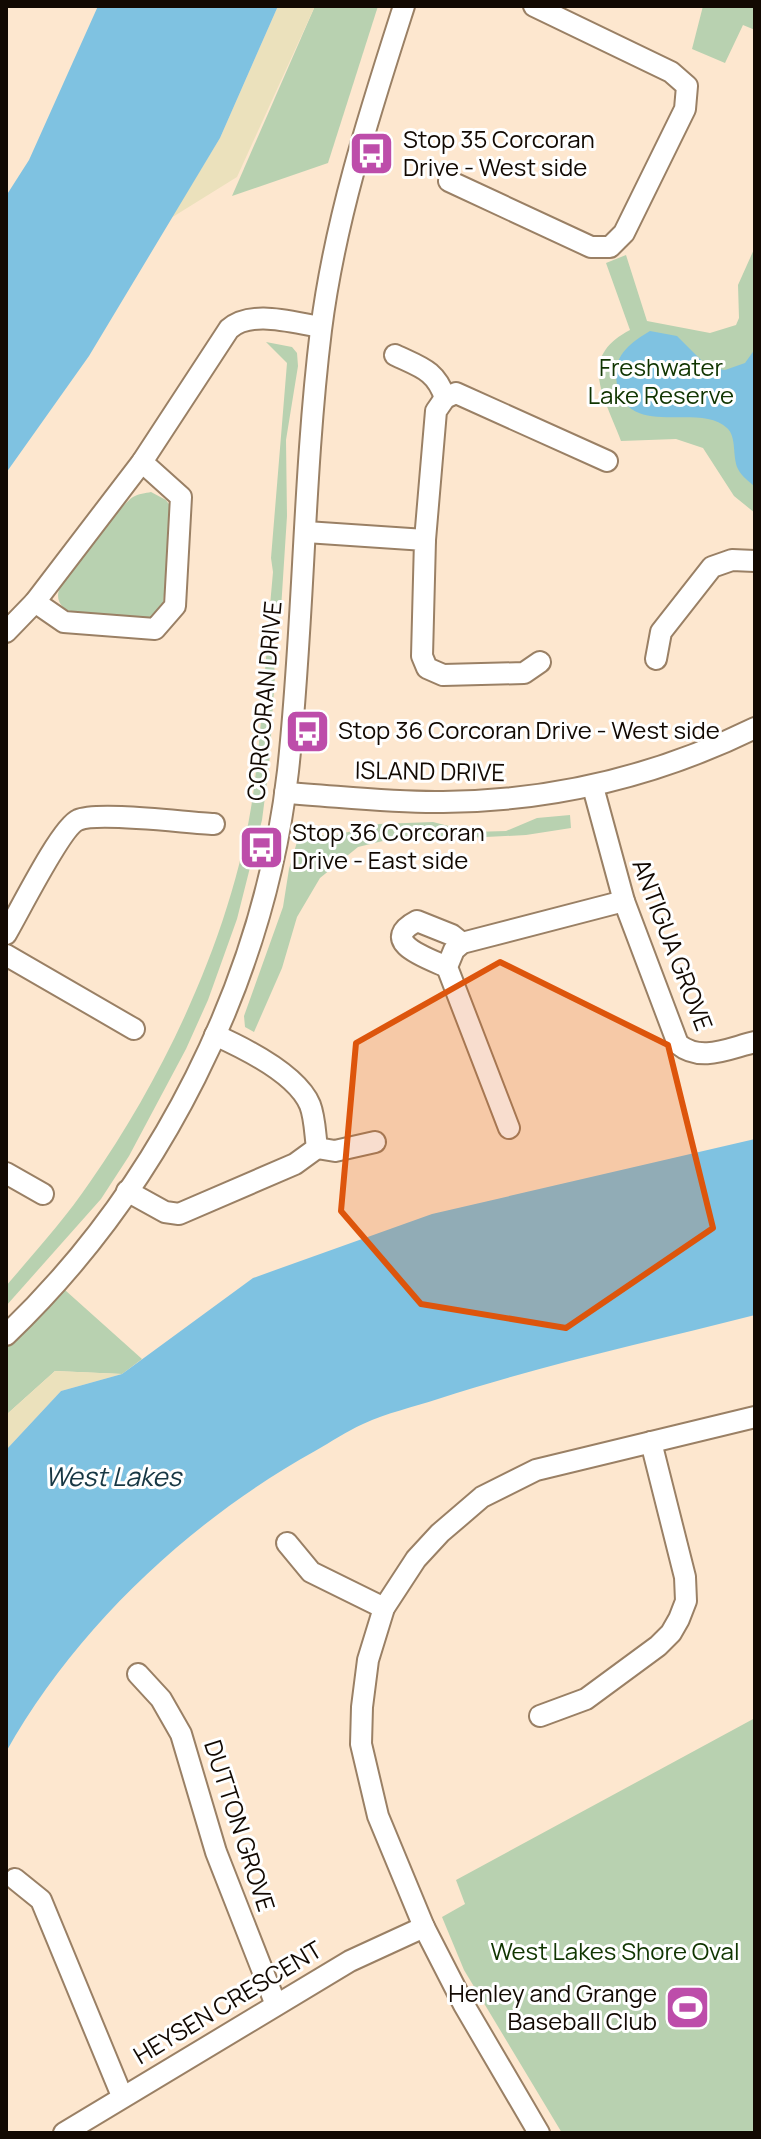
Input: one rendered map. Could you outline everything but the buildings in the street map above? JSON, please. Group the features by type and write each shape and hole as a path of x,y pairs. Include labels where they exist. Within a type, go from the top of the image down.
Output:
{"street":[{"name":"CORCORAN DRIVE","path":"6,1335 56,1282 127,1191 188,1092 215,1035 240,970 268,884 285,793 321,327 338,234 359,149 404,6"},
{"path":"449,181 591,247 610,247 624,233 685,109 687,86 671,72 534,6"},
{"path":"6,632 35,602 142,462 229,329 238,321 260,319 321,327"},
{"path":"395,355 432,373 445,398"},
{"path":"540,662 524,673 443,675 427,668 422,656 425,540 436,411 445,398 456,393 607,461"},
{"path":"35,602 64,622 155,629 175,606 181,497 142,462"},
{"path":"306,532 425,540"},
{"path":"656,659 661,632 712,567 732,560 755,561"},
{"name":"ISLAND DRIVE","path":"285,793 440,802 504,800 593,787 708,751 755,728"},
{"name":"ANTIGUA GROVE","path":"593,787 624,901 678,1044 687,1052 702,1055 755,1042"},
{"path":"6,934 62,835 76,820 96,817 214,824"},
{"path":"509,1128 447,967 454,950 462,943 624,901"},
{"path":"447,967 418,956 405,945 403,937 407,926 417,921 452,935 462,943"},
{"path":"6,955 134,1029"},
{"path":"215,1035 253,1054 301,1089 310,1105 317,1148"},
{"path":"127,1191 165,1212 179,1214 295,1164 317,1148 335,1151 375,1142"},
{"path":"6,1173 43,1194"},
{"path":"539,2133 464,2005 424,1927 378,1816 361,1744 368,1660 384,1608 416,1559 440,1533 482,1497 536,1470 755,1417"},
{"path":"540,1716 586,1699 658,1646 679,1619 686,1601 685,1577 651,1442"},
{"path":"287,1543 311,1572 384,1608"},
{"name":"DUTTON GROVE","path":"138,1674 161,1699 181,1734 216,1852 276,2005"},
{"path":"15,1879 41,1900 122,2096"},
{"name":"HEYSEN CRESCENT","path":"64,2133 350,1961 424,1927"}],"highlighted area":[{"path":"500,962 668,1045 713,1228 566,1328 421,1304 341,1211 356,1043"}],"green space":[{"path":"315,6 378,6 328,163 232,196"},
{"path":"703,6 755,6 755,30 743,25 725,63 692,49"},
{"name":"Freshwater Lake Reserve","path":"755,247 755,513 734,496 703,448 676,439 621,441 603,394 599,366 613,341 630,330 606,263 626,255 647,321 710,333 736,325 739,318 738,285"},
{"path":"266,342 292,347 297,353 298,366 286,440 287,516 281,609 272,642 275,675 269,766 262,820 237,919 208,1000 186,1049 129,1156 101,1199 6,1306 6,1286 80,1196 145,1094 170,1046 213,947 244,845 262,711 287,363"},
{"path":"151,492 166,500 173,510 163,604 157,614 147,618 74,614 67,610 59,602 58,594 63,582 126,503 135,496"},
{"path":"570,815 571,828 526,835 395,838 358,847 320,878 297,917 282,968 254,1032 245,1027 244,1016 283,907 289,869 302,825 329,837 379,824 433,822 472,832 506,831 537,818"},
{"path":"56,1282 142,1359 122,1374 55,1371 6,1415 6,1335"},
{"name":"West Lakes Shore Oval","path":"755,1718 755,2133 562,2133 464,1970 442,1917 465,1904 456,1880"}],"sand":[{"path":"278,6 315,6 237,177 171,218 220,138"},
{"path":"55,1371 122,1374 61,1391 6,1450 6,1415"}],"water":[{"path":"98,6 278,6 220,138 89,356 6,473 6,196 29,160"},
{"path":"650,331 677,336 708,367 725,370 745,363 755,349 755,487 738,469 732,437 727,428 698,418 646,415 632,409 621,397 616,369 621,355"},
{"name":"West Lakes","path":"755,1139 755,1315 516,1375 391,1413 345,1433 224,1510 140,1580 66,1662 6,1752 6,1450 61,1391 122,1374 253,1278 432,1214"}],"place":[{"name":"Stop 35 Corcoran Drive - West side","path":"372,154"},
{"name":"Stop 36 Corcoran Drive - West side","path":"307,731"},
{"name":"Stop 36 Corcoran Drive - East side","path":"261,847"},
{"name":"Henley and Grange Baseball Club","path":"688,2008"}]}
